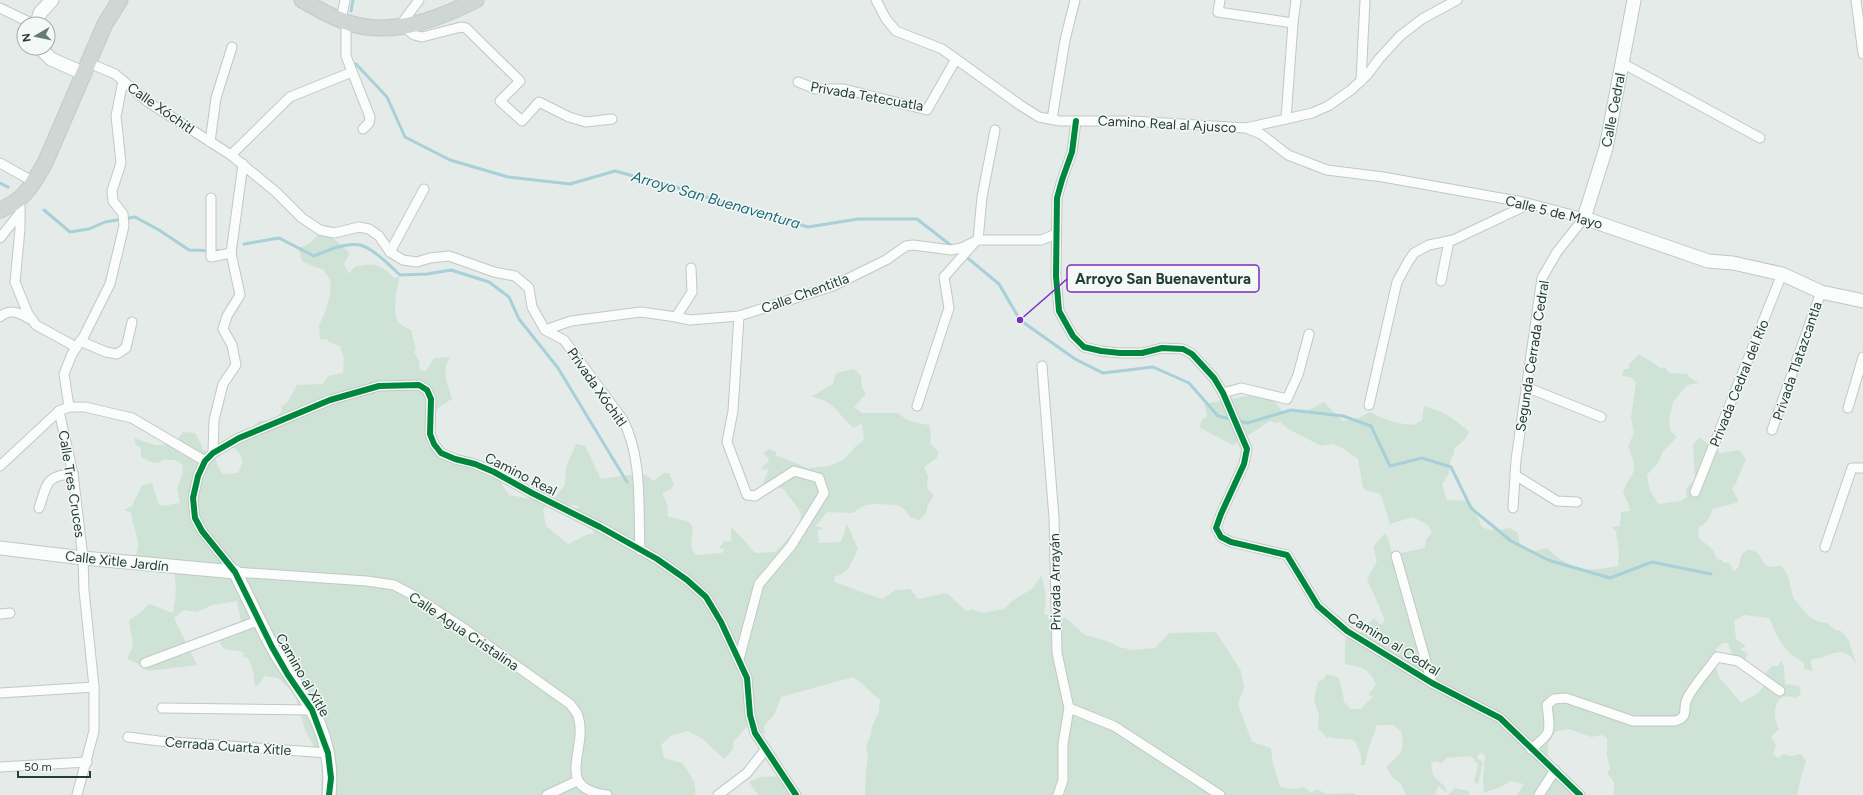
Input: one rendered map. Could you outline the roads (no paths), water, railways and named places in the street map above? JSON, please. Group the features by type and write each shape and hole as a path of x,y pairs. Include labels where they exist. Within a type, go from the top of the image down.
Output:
{"main road":[{"path":"0,210 20,206 45,163 105,24 120,0"},
{"path":"302,0 343,21 373,27 401,27 437,18 476,0"}],"street":[{"path":"39,16 40,13 52,0"},
{"path":"345,0 343,21 345,50 352,72 368,111 369,123 363,130"},
{"path":"418,0 401,27 414,35 422,37 461,27 466,28 520,81 500,101 522,121 539,102 569,117 586,122 612,119"},
{"name":"Camino Real al Ajusco","path":"876,0 886,19 896,31 942,49 1020,106 1040,117 1076,121 1132,121 1246,128 1286,119 1328,106 1361,81 1400,36 1422,19 1457,0"},
{"path":"1052,119 1065,40 1075,0"},
{"path":"1220,0 1218,12 1293,23"},
{"path":"1286,119 1296,0"},
{"path":"1361,81 1365,0"},
{"name":"Calle Cedral","path":"1584,218 1606,148 1634,0"},
{"path":"1856,0 1863,54"},
{"path":"0,8 16,16"},
{"path":"210,142 212,117 216,98 232,47"},
{"path":"48,56 51,59 87,68"},
{"name":"Privada Tetecuatla","path":"798,82 816,89 844,89 927,110 956,59"},
{"path":"1622,63 1760,138"},
{"name":"Calle Xóchitl","path":"87,68 115,74 148,102 243,164 276,192 302,218 320,230 334,232 359,227 368,229 379,236 390,252 403,260 417,262 430,258 449,256 494,272 515,276 529,288 532,307 545,330"},
{"path":"231,155 290,97 352,72"},
{"path":"69,407 64,374 110,284 123,232 124,217 114,204 112,191 121,163 116,116 123,81"},
{"name":"Camino al Cedral","path":"1076,121 1072,152 1062,180 1058,198 1056,276 1059,311 1073,336 1084,346 1101,352 1142,353 1162,348 1183,349 1192,354 1214,378 1224,393 1247,449 1246,458 1216,528 1221,537 1232,542 1287,555 1318,606 1347,631 1432,683 1500,718 1580,795"},
{"name":"Calle 5 de Mayo","path":"1246,128 1261,134 1288,155 1327,170 1383,177 1529,204 1584,218 1708,260 1733,263 1782,274 1821,292 1863,301"},
{"path":"978,240 982,197 996,130"},
{"path":"0,163 34,182"},
{"path":"213,453 214,420 223,384 236,365 232,345 223,329 227,316 240,295 231,253 243,164"},
{"path":"390,252 424,188"},
{"path":"211,198 211,257 231,253"},
{"path":"1369,405 1398,282 1414,253 1429,244 1448,241 1529,204"},
{"path":"0,238 20,206"},
{"path":"20,206 20,229 15,282 31,320"},
{"name":"Segunda Cerrada Cedral","path":"1513,508 1515,475 1526,387 1542,278 1557,252 1584,218"},
{"path":"917,406 950,308 944,277 960,260 964,250 978,240 1041,240 1056,234"},
{"path":"1441,281 1448,241"},
{"name":"Calle Chentitla","path":"545,330 571,322 641,312 690,320 739,316 833,286 886,260 906,246 913,245 951,250 964,250"},
{"path":"676,317 692,292 691,268"},
{"name":"Privada Cedral del Río","path":"1695,492 1782,274"},
{"name":"Privada Tlatazcantla","path":"1772,430 1821,292"},
{"path":"0,317 6,313 17,312 31,320 42,329 78,344 117,354 126,348 132,322"},
{"path":"739,316 733,411 726,442 747,495 755,496 794,471 819,478 824,493 791,546 759,584 739,659"},
{"name":"Privada Xóchitl","path":"545,330 564,340 623,420 628,431 636,456 640,550"},
{"path":"1224,393 1242,388 1287,399 1298,375 1309,334"},
{"path":"1848,408 1863,357"},
{"name":"Privada Arrayán","path":"1042,366 1054,518 1057,653 1069,708 1063,744 1063,780 1058,795"},
{"name":"Camino Real","path":"235,572 202,531 195,518 193,498 198,476 205,461 213,453 239,438 330,400 379,386 419,385 427,390 431,399 430,434 434,444 441,453 455,460 475,464 494,472 600,527 657,559 687,580 706,597 721,622 748,678 750,715 755,733 796,795"},
{"path":"1526,387 1601,418"},
{"path":"0,466 59,411 69,407 96,408 132,418 205,461"},
{"name":"Calle Tres Cruces","path":"59,411 73,474 83,558 84,590 94,687 94,731 77,795"},
{"path":"1825,547 1852,468 1863,468"},
{"path":"39,508 48,482 59,474 73,474"},
{"path":"1515,475 1557,501 1577,502"},
{"name":"Calle Xitle Jardín","path":"0,548 83,558 235,572"},
{"path":"1396,556 1432,683"},
{"name":"Camino al Xitle","path":"235,572 288,676 312,710 328,753 330,778 329,795"},
{"name":"Calle Agua Cristalina","path":"235,572 367,581 394,585 411,594 459,625 570,704 578,715 580,727 575,769 577,781"},
{"path":"0,614 10,614"},
{"path":"145,663 260,620"},
{"path":"1531,749 1547,737 1550,727 1547,705 1554,699 1566,698 1633,721 1675,721 1681,719 1685,715 1687,700 1717,657 1738,662 1780,691"},
{"path":"0,693 94,687"},
{"path":"162,708 312,710"},
{"path":"1069,708 1114,726 1220,795"},
{"name":"Cerrada Cuarta Xitle","path":"128,737 159,741 328,753"},
{"path":"718,795 747,773 765,750"},
{"path":"0,768 87,762"},
{"path":"1539,795 1555,770"},
{"path":"547,795 577,781 583,788 608,795"}],"waterway":[{"name":"Arroyo San Buenaventura","path":"351,11 353,0"},
{"name":"Arroyo San Buenaventura","path":"356,64 387,97 405,137 450,160 508,177 570,184 615,171 675,187 808,227 858,219 917,219 953,247"},
{"path":"0,183 8,187"},
{"path":"44,210 70,232 89,229 105,222 135,217 159,230 189,250 221,251"},
{"path":"244,244 279,238 314,256 342,246 354,244 365,247 376,253 400,275 427,274 451,270 489,282 509,297 519,319 558,368 627,482"},
{"name":"Arroyo San Buenaventura","path":"964,255 999,284 1020,320 1075,359 1103,373 1153,367 1189,383 1218,416 1247,423 1291,410 1343,416 1371,426 1390,466 1422,458 1451,467 1471,508 1511,541 1548,560 1610,578 1652,562 1711,574"}],"place":[{"name":"Arroyo San Buenaventura","path":"1020,320"}]}
